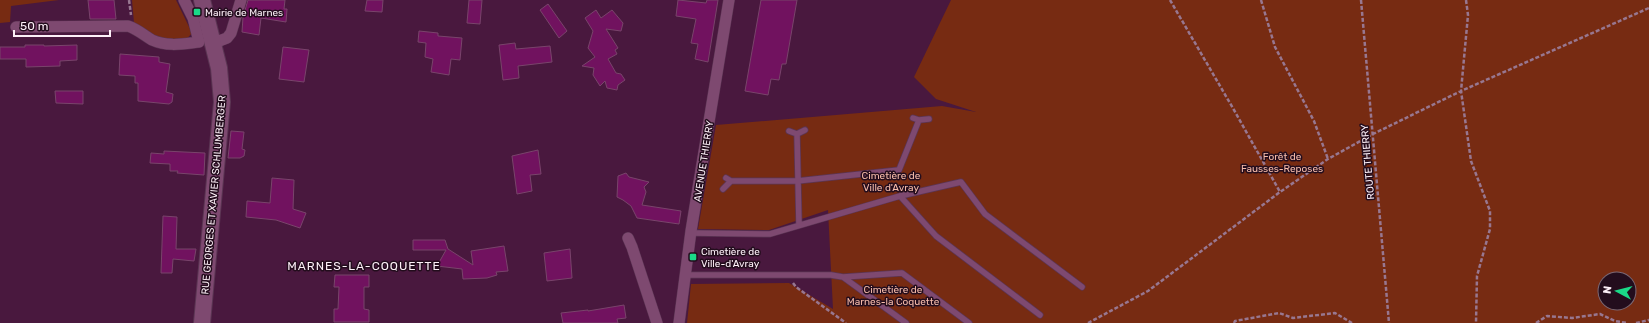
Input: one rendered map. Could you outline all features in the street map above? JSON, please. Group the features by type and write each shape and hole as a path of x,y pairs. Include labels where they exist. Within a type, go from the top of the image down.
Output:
{"main road":[{"name":"RUE GEORGES ET XAVIER SCHLUMBERGER","path":"202,0 206,43 219,68 222,102 202,323"}],"street":[{"path":"184,0 206,43"},
{"path":"16,28 128,26 160,44 170,46 206,43 227,38 231,33 241,0"},
{"name":"AVENUE THIERRY","path":"679,323 684,275 729,0"},
{"path":"628,238 657,323"}],"lane":[{"path":"913,118 919,120 929,119"},
{"path":"724,189 728,179 797,181 899,170 919,120"},
{"path":"789,131 797,134 805,130"},
{"path":"797,134 799,225"},
{"path":"691,233 770,234 900,196 961,182 985,214 1082,287"},
{"path":"900,196 936,236 1040,315"},
{"path":"684,275 844,276 902,273 969,323"},
{"path":"844,276 906,323"}],"path":[{"path":"1170,0 1280,192"},
{"path":"1261,0 1275,47 1314,121 1328,159"},
{"name":"ROUTE THIERRY","path":"1361,0 1389,323"},
{"path":"1466,0 1468,14 1461,92 1471,161 1490,211 1490,229 1477,276 1476,323"},
{"path":"1088,323 1148,291 1280,192 1328,159 1373,134 1461,92 1649,8"},
{"path":"787,275 796,287 846,323"},
{"path":"1234,323 1235,321 1279,313 1293,318 1335,313 1352,323"},
{"path":"1536,323 1547,316 1572,318 1600,314 1615,321 1627,323"},
{"path":"1636,323 1649,320"}],"green space":[{"path":"0,0 59,0 11,6 10,22 0,23"},
{"path":"132,0 176,0 192,33 185,41 171,41 152,34 134,23"},
{"name":"Forêt de Fausses-Reposes","path":"951,0 1649,0 1649,323 687,323 691,284 789,283 833,309 828,210 769,230 698,229 716,125 942,106 976,112 936,99 914,77"}],"building":[{"path":"88,0 114,0 116,19 90,19"},
{"path":"248,0 285,0 284,9 287,9 286,22 261,18 259,35 242,32 243,17"},
{"path":"367,0 383,0 382,12 365,11"},
{"path":"469,0 482,0 480,24 467,23"},
{"path":"678,0 706,3 707,0 718,0 708,62 695,59 698,44 691,43 696,19 676,16"},
{"path":"761,0 797,0 786,64 782,64 779,80 771,79 768,95 745,91"},
{"path":"548,4 567,31 559,38 540,10"},
{"path":"596,10 601,18 612,10 623,23 621,31 606,29 618,48 615,50 617,54 608,59 616,73 621,74 625,80 618,85 617,90 607,88 605,81 600,86 593,75 594,68 582,66 595,57 588,48 593,31 585,18"},
{"path":"419,31 438,33 438,36 462,38 460,60 451,59 449,75 431,72 433,59 425,57 426,43 418,42"},
{"path":"515,43 516,49 550,46 552,62 518,66 519,78 503,80 499,45"},
{"path":"25,45 77,45 77,60 60,61 60,66 26,67 26,59 0,59 0,47 25,47"},
{"path":"283,47 309,50 304,82 279,79"},
{"path":"120,54 159,57 159,62 170,64 166,92 173,94 172,102 169,104 138,101 138,83 135,83 135,76 119,75"},
{"path":"55,91 83,91 83,104 56,103"},
{"path":"231,131 244,132 242,149 245,150 244,156 240,158 228,158"},
{"path":"538,150 541,174 530,175 532,191 517,194 512,156"},
{"path":"164,151 205,153 204,175 177,173 178,171 170,171 170,164 150,163 151,153 164,154"},
{"path":"626,173 629,177 649,182 644,187 646,192 642,205 681,211 679,224 637,218 631,206 617,197 618,176"},
{"path":"272,178 294,180 293,209 306,213 300,228 276,220 246,217 247,201 270,203"},
{"path":"163,216 177,217 176,249 196,249 194,261 173,259 172,273 161,273"},
{"path":"413,240 445,240 448,249 473,265 471,251 504,246 508,271 496,272 497,275 487,278 463,279 462,269 437,266 446,250 413,250"},
{"path":"570,249 572,278 547,281 544,253"},
{"path":"335,275 369,275 369,287 364,287 364,309 369,310 369,322 334,322 334,309 338,309 339,287 334,287"},
{"path":"624,305 626,318 617,319 618,323 563,323 561,313 588,311"}],"place":[{"name":"Mairie de Marnes","path":"197,12"},
{"name":"Cimetière de Ville-d'Avray","path":"693,257"}],"district":[{"name":"MARNES-LA-COQUETTE","path":"364,266"}],"park label":[{"name":"Cimetière de Ville d'Avray","path":"891,180"},
{"name":"Cimetière de Marnes-la Coquette","path":"893,294"}]}
